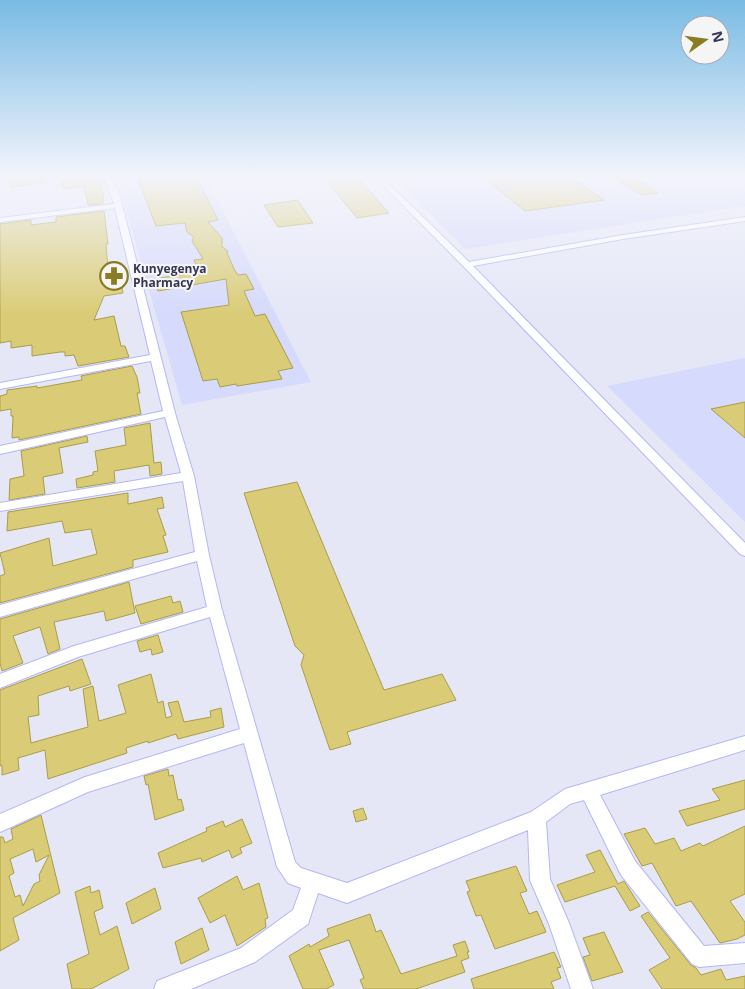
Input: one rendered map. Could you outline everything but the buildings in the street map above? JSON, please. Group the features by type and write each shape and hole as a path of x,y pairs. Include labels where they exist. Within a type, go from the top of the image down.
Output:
{"street":[{"path":"122,221 169,413 188,476 202,555 215,610 286,867 295,876 347,893 537,818 565,797 745,743"},
{"path":"422,221 745,551"},
{"path":"466,265 623,237 730,221"},
{"path":"0,386 156,357"},
{"path":"0,450 169,413"},
{"path":"0,507 188,476"},
{"path":"0,612 202,555"},
{"path":"0,682 74,652 215,610"},
{"path":"0,824 84,785 248,734"},
{"path":"588,791 628,868 699,957 745,953"},
{"path":"537,818 540,880 559,923 582,989"},
{"path":"165,989 248,955 301,917 312,883"}],"shaded area":[{"path":"129,221 228,221 311,382 182,405"},
{"path":"437,221 646,221 465,249"},
{"path":"745,358 745,522 607,386"}],"place":[{"name":"Kunyegenya Pharmacy","path":"114,276"}]}
